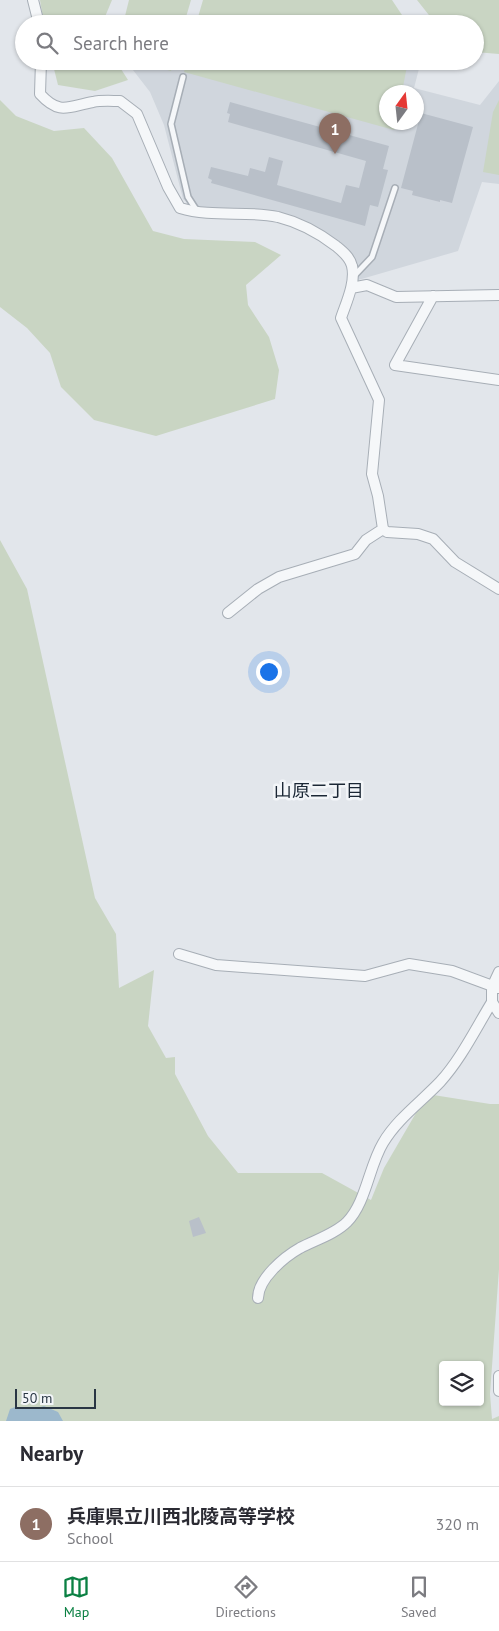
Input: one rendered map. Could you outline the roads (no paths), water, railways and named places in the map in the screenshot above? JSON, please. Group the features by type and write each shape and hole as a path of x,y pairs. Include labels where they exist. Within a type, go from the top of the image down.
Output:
{"street":[{"path":"34,0 37,15"},
{"path":"40,70 40,94 49,104 69,109 94,102 120,101 137,114 168,187 180,208 200,214 277,217 303,226 324,237 347,255 352,265 351,283 341,318 379,400 372,474 378,496 383,529 387,532 418,534 433,539 455,562 499,589"},
{"path":"351,283 368,285 396,297 499,295"},
{"path":"433,296 395,365 499,380"},
{"path":"228,613 258,589 278,577 355,554 366,540 383,529"},
{"path":"179,954 216,965 365,976 408,964 452,971 496,987"},
{"path":"258,1298 258,1290 276,1268 298,1249 342,1227 349,1220 365,1189 382,1143 397,1124 441,1081 492,1002 499,972"},
{"path":"492,1002 499,1012"},
{"path":"499,1376 499,1391"}],"lane":[{"path":"183,77 171,124 188,198 200,214"},
{"path":"351,283 372,257 394,188"}],"water":[{"path":"44,1406 58,1412 63,1421 6,1421 10,1409 15,1407 35,1409"}],"place":[{"name":"兵庫県立川西北陵高等学校","path":"335,154"}],"district":[{"name":"山原二丁目","path":"319,790"}]}
